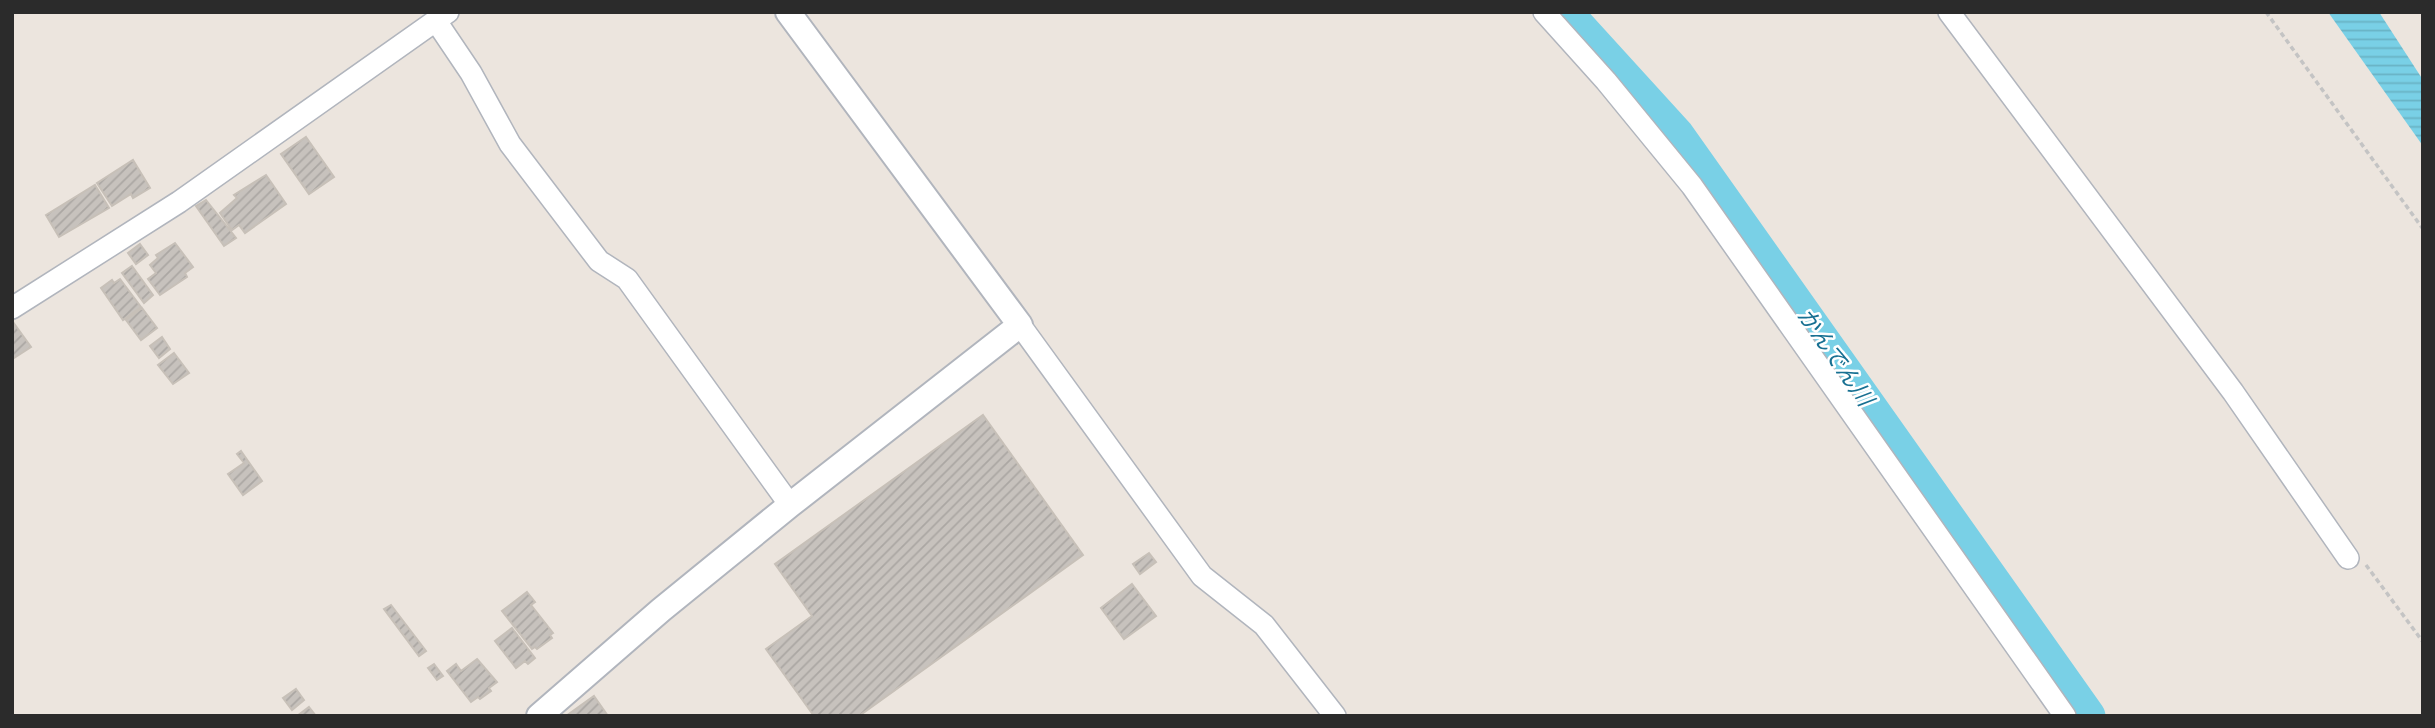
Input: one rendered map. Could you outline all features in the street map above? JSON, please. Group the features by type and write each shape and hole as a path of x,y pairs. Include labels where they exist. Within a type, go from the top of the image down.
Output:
{"street":[{"path":"788,12 1202,576 1264,625 1335,716"},
{"path":"1544,12 1606,81 1692,186 2065,716"},
{"path":"1949,12 2233,392 2348,558"},
{"path":"12,308 179,202 442,17 510,144 599,261 626,279 790,505"},
{"path":"539,716 661,610 790,505 1020,325"}],"path":[{"path":"2266,12 2423,229"},
{"path":"2348,558 2357,552 2423,642"}],"water":[{"path":"2328,12 2379,12 2423,80 2423,146"}],"building":[{"path":"306,137 334,177 309,194 281,154"},
{"path":"133,160 150,188 133,198 131,194 112,206 97,183"},
{"path":"266,175 286,204 245,233 239,225 232,230 220,213 237,198 234,195"},
{"path":"95,185 109,208 59,237 46,215"},
{"path":"206,200 236,238 224,246 196,206"},
{"path":"175,243 193,267 185,273 187,277 160,295 148,279 156,273 150,265 158,258 156,255"},
{"path":"140,244 148,255 136,264 128,253"},
{"path":"132,266 153,295 144,303 122,273"},
{"path":"120,279 141,307 123,320 101,288 112,280 114,283"},
{"path":"142,308 157,328 141,340 126,320"},
{"path":"13,322 31,347 14,358 12,356"},
{"path":"162,337 170,349 159,358 150,346"},
{"path":"174,353 189,373 173,384 158,365"},
{"path":"983,415 1083,555 859,716 814,716 766,649 812,616 775,564"},
{"path":"241,451 262,481 243,495 228,474 244,463 237,454"},
{"path":"1149,553 1156,562 1140,574 1133,564"},
{"path":"1132,584 1156,616 1124,639 1101,608"},
{"path":"527,592 535,602 531,605 553,633 550,635 552,638 537,649 532,649 502,611"},
{"path":"391,605 426,651 419,656 384,609"},
{"path":"512,628 535,658 516,668 495,641"},
{"path":"477,659 497,682 489,688 491,691 471,702 447,671 456,664 461,671"},
{"path":"434,664 443,676 437,680 428,668"},
{"path":"296,689 304,700 292,710 283,698"},
{"path":"594,696 608,716 566,716"},
{"path":"309,707 316,716 297,716"}],"waterway":[{"name":"かんでん川","path":"1565,12 1677,135 2088,716"}]}
